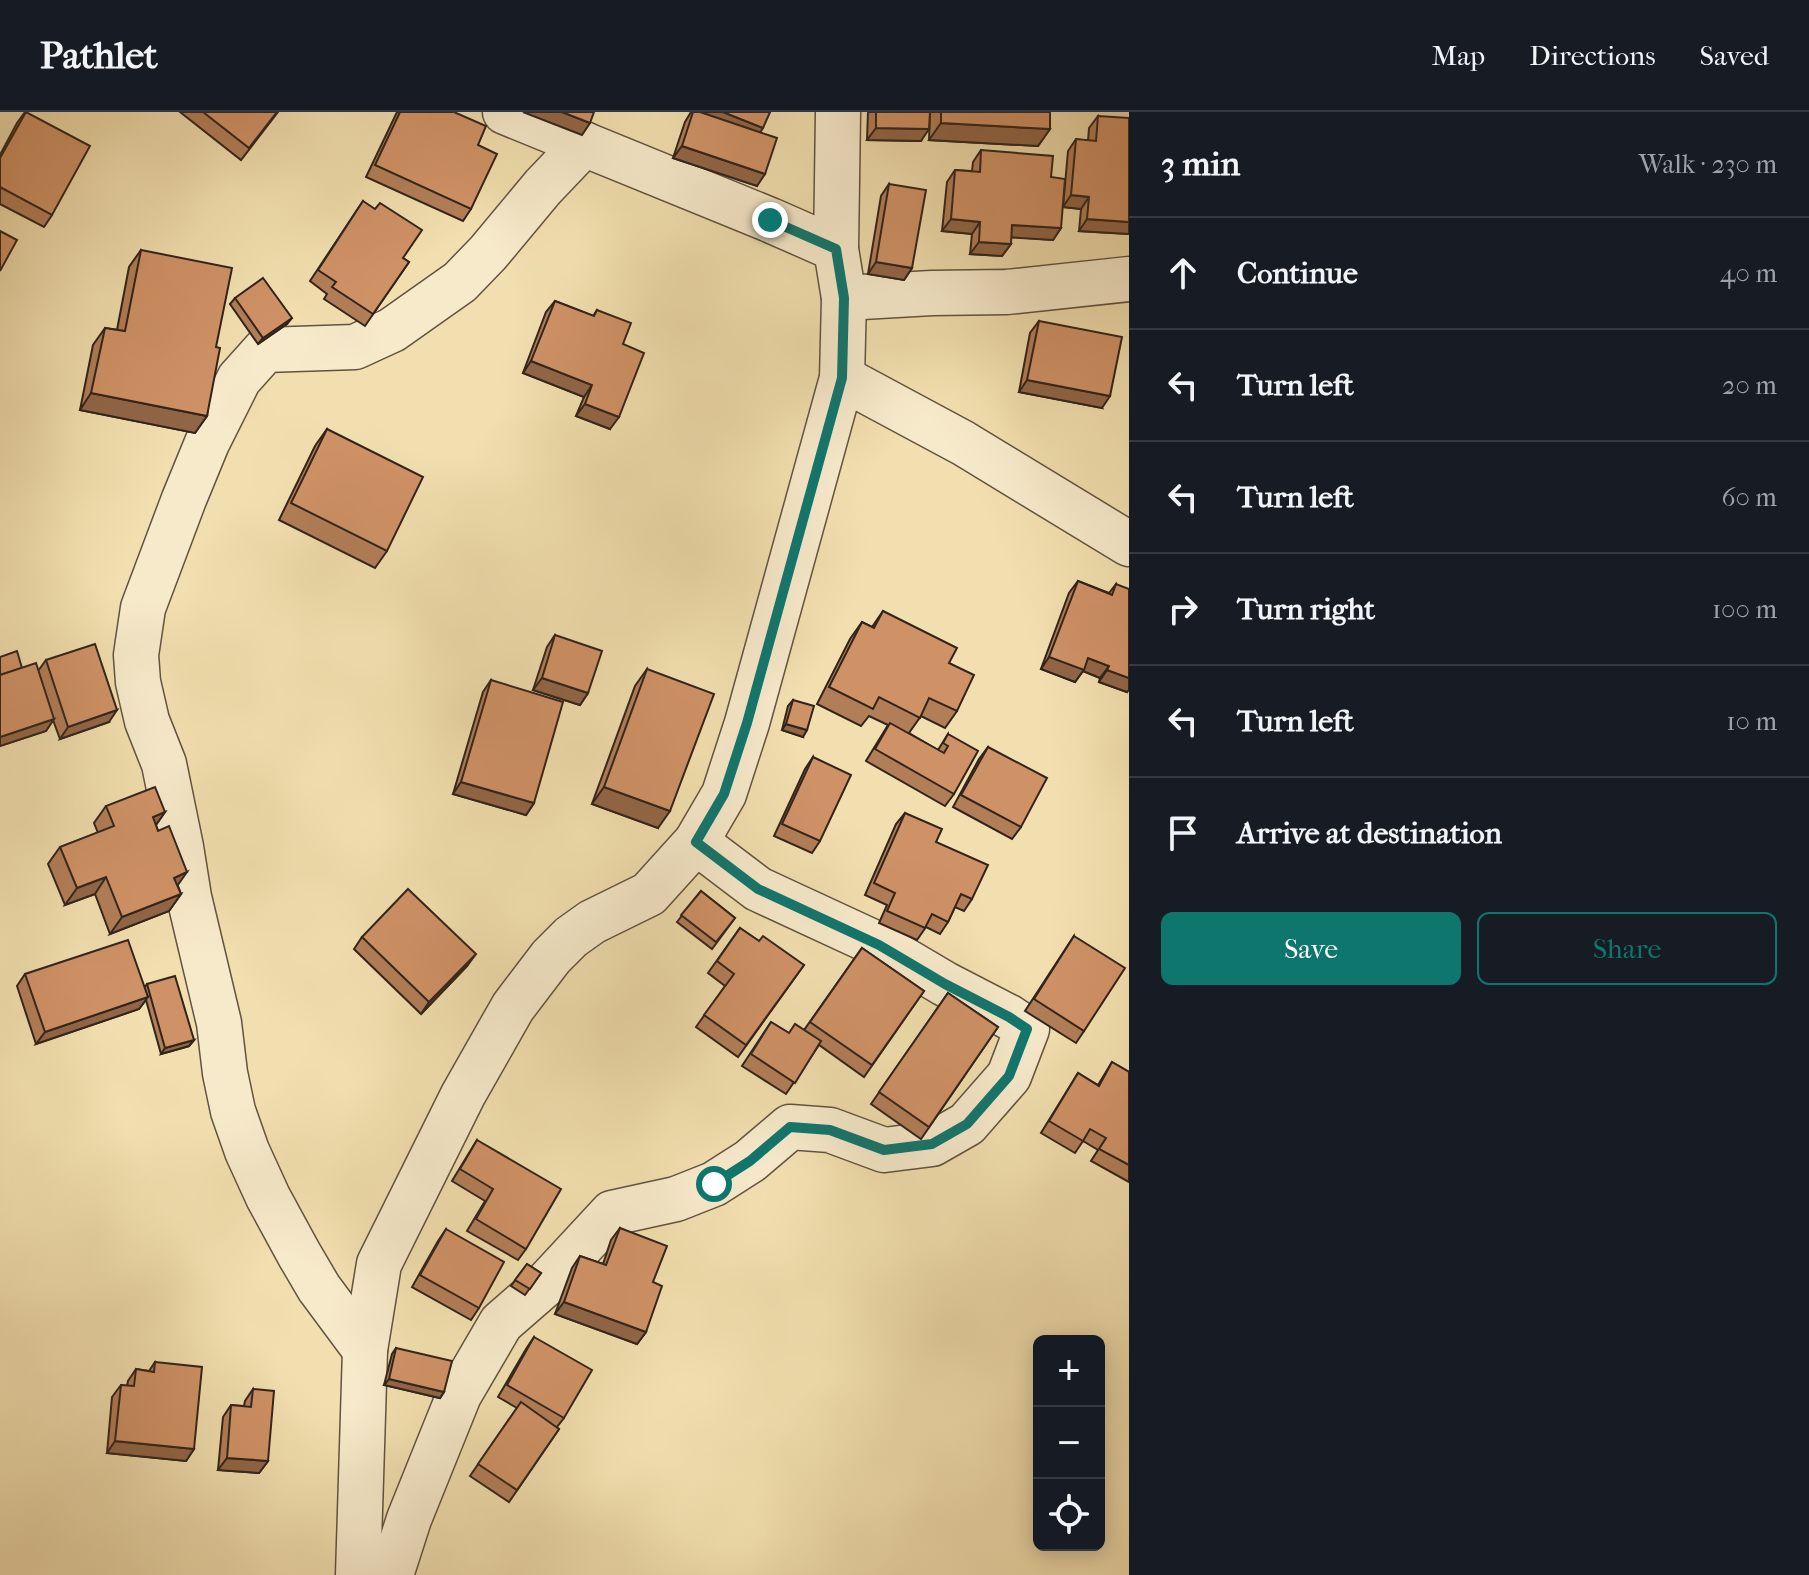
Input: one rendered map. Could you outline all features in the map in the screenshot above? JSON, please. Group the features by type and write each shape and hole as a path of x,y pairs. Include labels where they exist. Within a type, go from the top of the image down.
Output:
{"street":[{"path":"505,112 836,249"},
{"path":"358,1575 365,1350 379,1264 463,1095 513,1007 551,957 571,937 592,922 649,894 696,842 724,794 747,723 842,378 844,298 836,249 838,112"},
{"path":"365,1350 319,1288 299,1254 257,1174 233,1111 219,1023 192,910 164,764 147,721 138,682 136,655 143,608 207,443 239,379 265,350 355,347 392,330 460,282 584,144"},
{"path":"844,298 1007,292 1129,279"},
{"path":"842,378 963,443 1129,544"},
{"path":"391,1575 409,1519 459,1395 501,1323 548,1282 612,1213 676,1199 714,1184 750,1161 790,1127 830,1130 884,1150 932,1144 967,1124 1009,1076 1027,1029 879,945 758,889 696,842"}],"building":[{"path":"26,112 90,146 52,215 0,187 0,158"},
{"path":"203,112 277,112 249,148"},
{"path":"400,112 454,112 486,126 478,145 497,154 471,209 375,165"},
{"path":"562,112 594,112 590,123"},
{"path":"693,112 777,138 765,174 682,146"},
{"path":"723,112 770,112 763,128"},
{"path":"876,112 930,112 929,129 876,128"},
{"path":"941,112 1050,112 1050,129 941,123"},
{"path":"1098,116 1129,118 1129,222 1087,219 1089,197 1071,195 1076,139 1096,141"},
{"path":"981,150 1053,156 1051,177 1065,179 1061,228 1012,225 1011,244 979,242 980,222 951,219 955,170 980,172"},
{"path":"889,184 926,190 912,268 876,262"},
{"path":"363,201 375,209 380,203 422,230 403,258 409,262 373,314 332,287 336,282 318,270"},
{"path":"0,231 17,240 0,271"},
{"path":"141,250 232,268 216,347 220,348 207,416 91,393 105,328 125,331"},
{"path":"263,278 292,318 263,338 235,298"},
{"path":"555,301 594,316 597,310 631,323 623,344 644,353 619,417 585,404 592,385 531,361"},
{"path":"1039,321 1122,337 1110,396 1027,380"},
{"path":"327,429 423,477 387,551 291,503"},
{"path":"1078,581 1112,595 1116,584 1129,589 1129,678 1107,670 1109,666 1088,658 1084,670 1049,657"},
{"path":"883,611 957,648 949,663 974,675 957,711 929,698 920,718 879,697 873,709 829,687 862,622 874,628"},
{"path":"555,635 602,651 588,693 542,678"},
{"path":"95,644 117,710 68,727 46,660"},
{"path":"17,651 22,668 0,675 0,657"},
{"path":"36,663 54,719 0,737 0,675"},
{"path":"647,669 714,694 670,811 604,787"},
{"path":"491,680 563,702 534,803 461,782"},
{"path":"793,700 814,706 807,730 786,724"},
{"path":"890,723 944,753 948,746 943,743 948,734 978,751 954,794 875,749"},
{"path":"988,747 1047,778 1021,827 961,795"},
{"path":"813,757 851,775 820,841 782,824"},
{"path":"155,787 165,812 153,817 158,831 169,826 187,872 174,878 181,894 122,917 106,877 77,888 60,847 114,826 106,806"},
{"path":"905,813 942,829 936,842 988,865 972,899 961,894 948,922 932,914 925,928 887,911 895,893 874,883"},
{"path":"408,889 476,954 429,1002 362,937"},
{"path":"701,891 735,918 716,942 681,915"},
{"path":"740,928 759,941 763,936 804,965 746,1045 704,1015 734,974 717,961"},
{"path":"1074,936 1125,968 1084,1031 1034,999"},
{"path":"128,940 148,997 45,1032 25,974"},
{"path":"862,948 924,991 872,1065 810,1022"},
{"path":"175,976 194,1040 165,1048 147,984"},
{"path":"948,993 998,1027 929,1127 879,1092"},
{"path":"771,1022 789,1033 795,1024 821,1041 795,1083 751,1054"},
{"path":"1112,1062 1129,1072 1129,1165 1099,1149 1106,1138 1090,1129 1083,1141 1049,1121 1078,1073 1099,1086"},
{"path":"477,1140 561,1189 526,1249 476,1219 493,1189 460,1169"},
{"path":"620,1228 667,1246 653,1282 662,1286 646,1332 564,1302 580,1256 606,1265"},
{"path":"446,1229 504,1262 479,1308 420,1275"},
{"path":"527,1264 541,1273 530,1289 515,1280"},
{"path":"534,1337 592,1370 564,1418 507,1385"},
{"path":"396,1348 452,1361 444,1392 389,1379"},
{"path":"155,1362 202,1367 194,1449 115,1441 121,1385 134,1386 136,1369 154,1372"},
{"path":"253,1389 274,1391 268,1461 227,1458 231,1405 251,1407"},
{"path":"521,1402 559,1429 517,1490 478,1464"}],"route":[{"path":"714,1184 750,1161 790,1127 830,1130 884,1150 932,1144 967,1124 1009,1076 1027,1029 879,945 758,889 696,842 724,794 747,723 842,378 844,298 836,249 770,220"}]}
